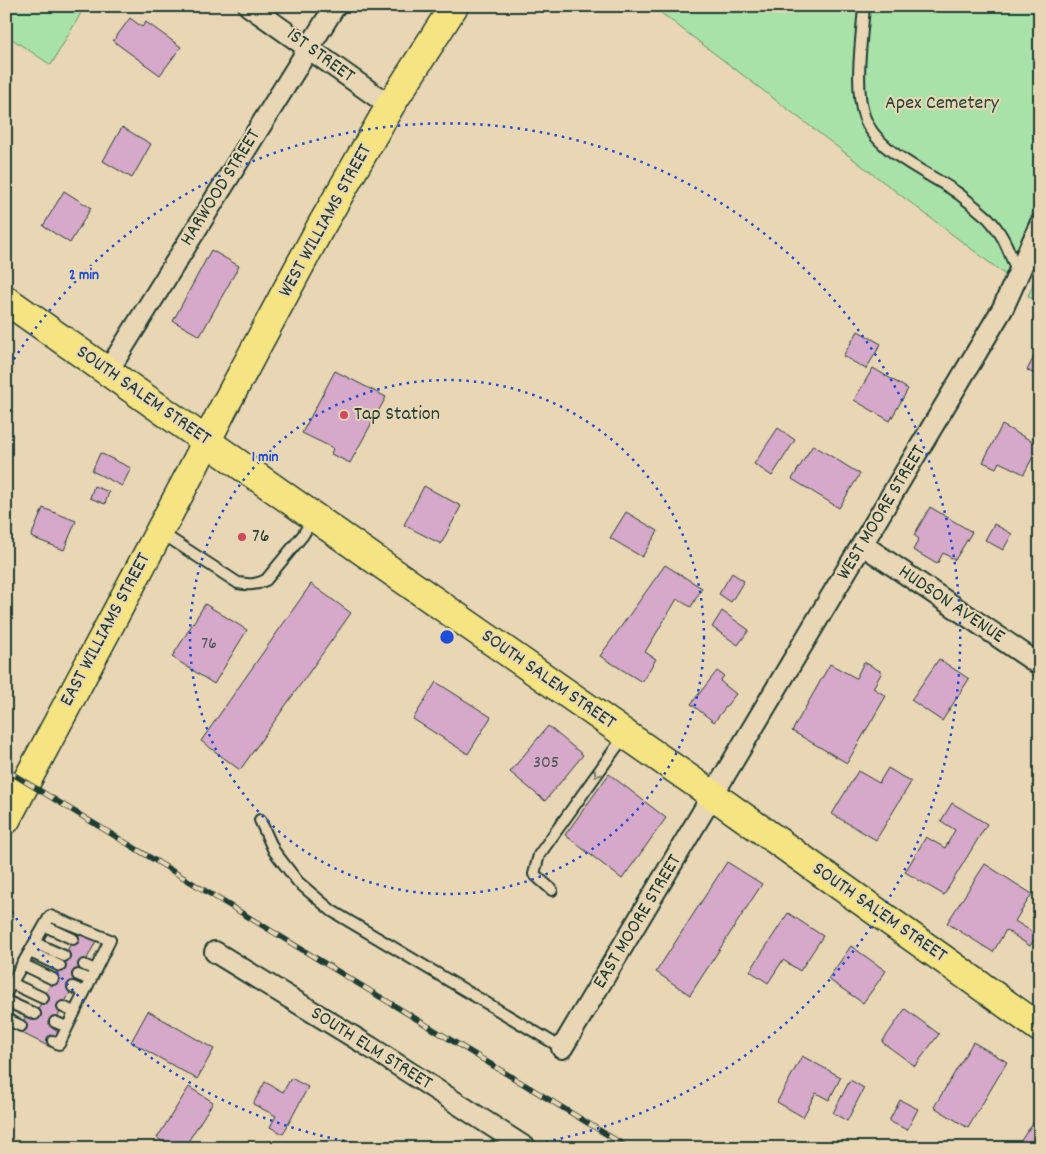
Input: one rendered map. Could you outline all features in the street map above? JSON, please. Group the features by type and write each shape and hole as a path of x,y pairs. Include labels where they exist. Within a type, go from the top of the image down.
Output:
{"main road":[{"name":"WEST WILLIAMS STREET","path":"207,441 320,228 390,106 454,6"},
{"name":"SOUTH SALEM STREET","path":"6,300 626,734 1039,1027"},
{"name":"EAST WILLIAMS STREET","path":"6,820 207,441"}],"street":[{"name":"1ST STREET","path":"249,6 390,106"},
{"name":"HARWOOD STREET","path":"108,371 335,6"},
{"name":"WEST MOORE STREET","path":"714,796 1003,308 1040,225"},
{"name":"HUDSON AVENUE","path":"863,545 1040,665"},
{"name":"EAST MOORE STREET","path":"562,1048 714,796"},
{"name":"SOUTH ELM STREET","path":"215,952 370,1047 513,1144"}],"lane":[{"path":"864,6 860,80 861,104 868,126 876,138 908,162 959,194 988,218 1004,239 1018,275"},
{"path":"160,531 238,583 249,585 258,584 266,580 303,535 314,517"},
{"path":"552,890 534,874 539,854 626,734"},
{"path":"260,820 274,851 298,882 332,911 562,1048"},
{"path":"44,998 9,988 50,916 110,940 59,1044 53,1041"},
{"path":"45,926 73,939"},
{"path":"32,947 64,956"},
{"path":"32,947 60,966"},
{"path":"92,948 103,953"},
{"path":"22,964 53,979"},
{"path":"84,965 95,970"},
{"path":"78,975 90,980"},
{"path":"73,987 84,992"},
{"path":"6,1001 35,1014"},
{"path":"63,1007 74,1012"},
{"path":"6,1019 21,1026"},
{"path":"55,1022 67,1028"}],"green space":[{"path":"6,6 85,6 51,65 6,35"},
{"name":"Apex Cemetery","path":"652,6 1040,6 1040,193 1007,276"},
{"path":"1040,268 1040,304 1028,296"}],"building":[{"path":"130,18 142,27 146,22 181,47 160,75 113,41"},
{"path":"122,127 151,144 132,178 103,161"},
{"path":"64,191 91,208 70,243 43,226"},
{"path":"211,250 239,266 200,336 173,321"},
{"path":"858,331 881,344 866,369 843,356"},
{"path":"1040,346 1040,377 1027,370"},
{"path":"873,368 908,389 890,421 854,400"},
{"name":"Tap Station","path":"335,371 386,397 350,463 331,454 333,448 302,433"},
{"path":"1002,425 1039,445 1024,474 999,462 996,468 983,462"},
{"path":"778,428 795,440 772,476 754,464"},
{"path":"813,445 860,474 839,508 792,479"},
{"path":"100,453 131,468 122,486 92,471"},
{"path":"94,486 109,492 105,504 90,498"},
{"path":"424,486 461,506 441,544 404,525"},
{"path":"930,507 972,532 955,560 943,553 937,564 913,550 919,539 914,535"},
{"path":"43,508 76,521 64,550 31,537"},
{"path":"626,512 658,531 642,557 610,538"},
{"path":"994,524 1012,534 1003,550 985,540"},
{"path":"665,565 702,588 691,607 677,599 645,652 656,659 642,682 600,656"},
{"path":"732,573 744,581 731,602 719,594"},
{"path":"311,584 351,613 240,770 201,741"},
{"path":"205,604 247,630 214,684 172,657"},
{"path":"722,611 749,630 738,645 712,627"},
{"path":"6,619 12,621 6,635"},
{"path":"939,659 969,679 942,721 911,700"},
{"path":"864,662 882,672 873,688 886,696 847,763 792,731 830,664 856,678"},
{"path":"717,671 724,676 720,681 736,694 714,722 691,704"},
{"path":"436,682 491,717 468,754 413,719"},
{"path":"548,726 583,755 545,801 510,772"},
{"path":"888,768 911,782 876,840 832,814 858,771 879,783"},
{"path":"609,774 666,818 622,879 565,835"},
{"path":"952,803 987,824 944,895 905,872 926,837 945,848 955,830 941,821"},
{"path":"727,862 762,884 690,995 656,972"},
{"path":"985,864 1032,894 1015,921 1037,935 1030,946 1006,930 993,952 947,923"},
{"path":"788,913 823,936 800,971 783,960 768,983 750,971"},
{"path":"77,931 96,941 52,1028 58,1032 50,1047 18,1031 26,1016 33,1019"},
{"path":"851,946 886,971 863,1003 828,979"},
{"path":"905,1009 939,1034 915,1066 882,1042"},
{"path":"148,1011 214,1049 197,1079 131,1042"},
{"path":"973,1042 1007,1062 968,1128 934,1107"},
{"path":"802,1056 841,1077 829,1100 816,1093 803,1117 777,1102"},
{"path":"291,1078 308,1087 283,1134 270,1127 276,1116 253,1104 265,1082 283,1092"},
{"path":"850,1080 864,1088 847,1121 833,1113"},
{"path":"189,1087 213,1102 184,1148 173,1148 157,1138"},
{"path":"900,1100 918,1109 907,1130 889,1121"},
{"path":"1040,1112 1040,1148 1016,1148"}],"railway":[{"path":"6,770 629,1148"}],"place":[{"name":"Tap Station","path":"344,415"},
{"name":"76","path":"242,537"}]}
